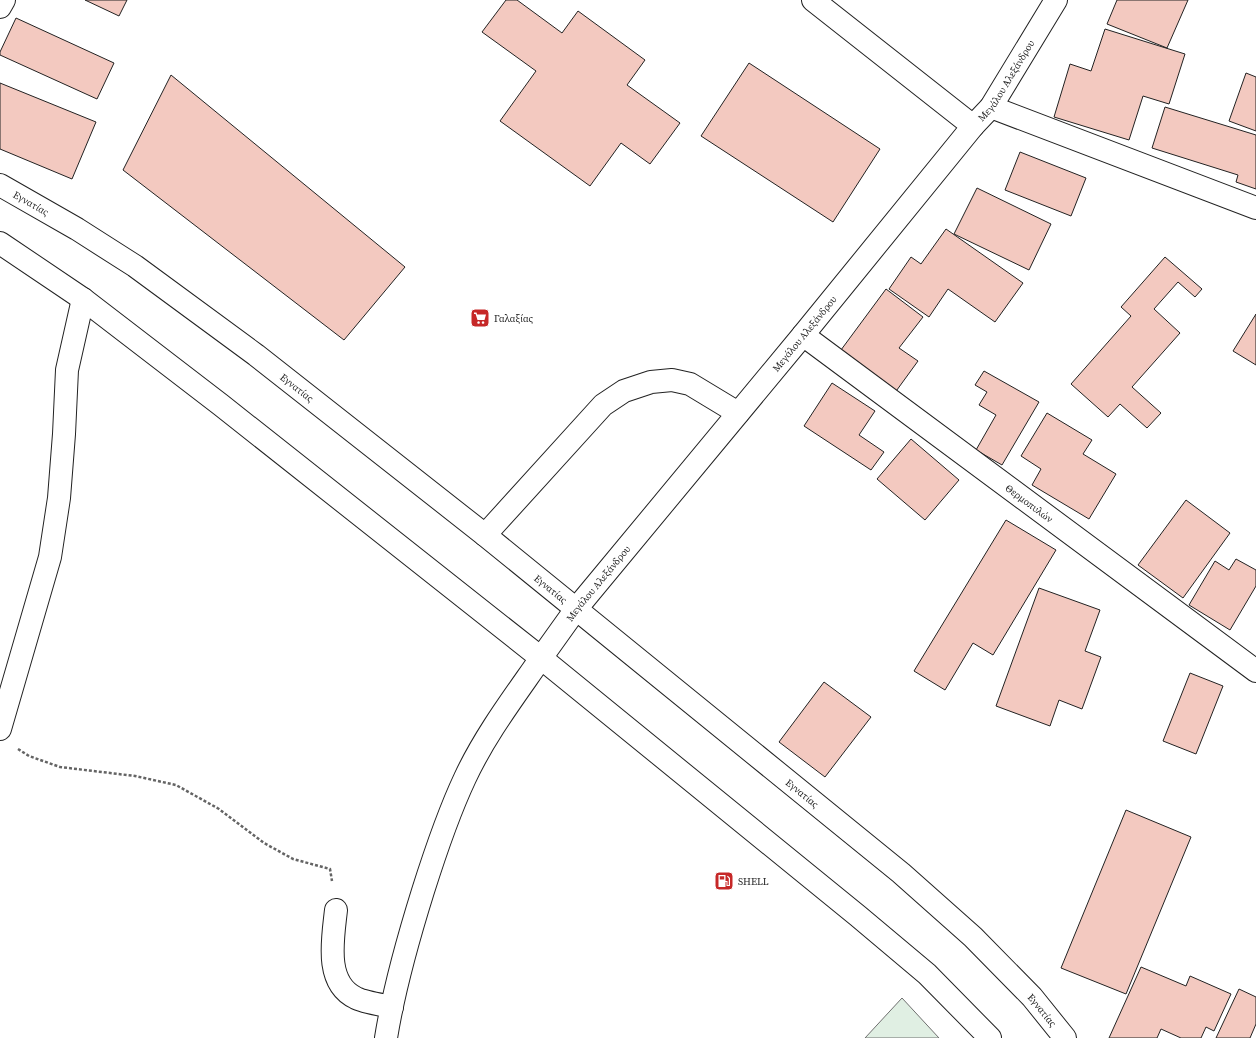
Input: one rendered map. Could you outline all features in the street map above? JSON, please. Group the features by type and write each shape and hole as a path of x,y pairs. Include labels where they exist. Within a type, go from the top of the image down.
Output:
{"main road":[{"path":"0,7 4,0"},
{"path":"813,0 973,126"},
{"name":"Μεγάλου Αλεξάνδρου","path":"386,1038 397,982 420,900 446,822 462,784 491,729 576,608 803,335 973,126 991,107 1056,0"},
{"path":"991,107 1256,208"},
{"name":"Εγνατίας","path":"0,185 77,229 135,266 256,355 485,535 901,873 973,937 1032,997 1065,1038"},
{"path":"0,242 83,299 227,410 541,658 927,974 990,1038"},
{"path":"0,729 50,558 61,482 67,370 83,299"},
{"name":"Θερμοπυλών","path":"803,335 1256,671"},
{"path":"485,535 603,405 624,391 651,382 672,380 690,384 738,413"},
{"path":"336,910 332,950 334,969 342,988 356,998 392,1007"}],"path":[{"path":"17,748 29,756 60,767 136,776 176,785 219,809 264,843 293,858 330,869"}],"green space":[{"path":"902,998 939,1038 865,1038"}],"building":[{"path":"85,0 127,0 119,16"},
{"path":"506,0 517,0 562,33 578,11 645,60 627,85 680,123 650,164 621,143 590,186 500,121 536,71 482,32"},
{"path":"1117,0 1188,0 1167,48 1107,24"},
{"path":"16,18 114,63 97,99 0,55"},
{"path":"1105,29 1185,54 1169,104 1143,96 1129,140 1054,117 1070,64 1091,71"},
{"path":"749,63 880,149 833,222 701,136"},
{"path":"1246,73 1256,77 1256,131 1229,121"},
{"path":"171,75 405,267 344,340 123,170"},
{"path":"0,83 96,122 72,179 0,149"},
{"path":"1165,107 1256,135 1256,189 1236,182 1238,175 1152,148"},
{"path":"1020,152 1086,178 1071,216 1005,190"},
{"path":"977,188 1051,224 1029,270 954,234"},
{"path":"946,229 1023,283 995,322 948,289 929,317 889,289 911,257 921,264"},
{"path":"1165,257 1202,289 1195,297 1178,282 1154,309 1180,333 1132,387 1161,413 1147,428 1120,404 1108,417 1071,384 1131,316 1121,307"},
{"path":"886,289 923,317 899,348 918,361 894,394 838,354"},
{"path":"1256,314 1256,365 1233,351"},
{"path":"984,371 1039,402 1002,465 976,450 996,415 979,405 987,392 975,385"},
{"path":"832,383 875,411 859,435 884,452 871,470 804,426"},
{"path":"1047,413 1092,440 1083,454 1116,474 1089,519 1032,485 1041,469 1021,456"},
{"path":"911,439 959,480 925,520 877,479"},
{"path":"1186,500 1230,533 1183,598 1138,565"},
{"path":"1006,520 1056,550 993,655 973,643 945,690 914,671"},
{"path":"1236,559 1256,570 1256,586 1230,630 1189,605 1215,561 1229,570"},
{"path":"1039,588 1100,610 1085,651 1101,657 1082,709 1059,700 1050,726 996,706"},
{"path":"1190,673 1223,686 1196,754 1163,741"},
{"path":"824,682 871,717 825,777 779,742"},
{"path":"1126,810 1191,837 1126,994 1061,968"},
{"path":"1141,967 1186,986 1190,976 1231,994 1214,1031 1206,1027 1201,1038 1181,1038 1161,1029 1157,1038 1109,1038"},
{"path":"1239,989 1256,997 1256,1024 1250,1038 1216,1038"}],"place":[{"name":"Γαλαξίας","path":"480,318"},
{"name":"SHELL","path":"724,881"}]}
